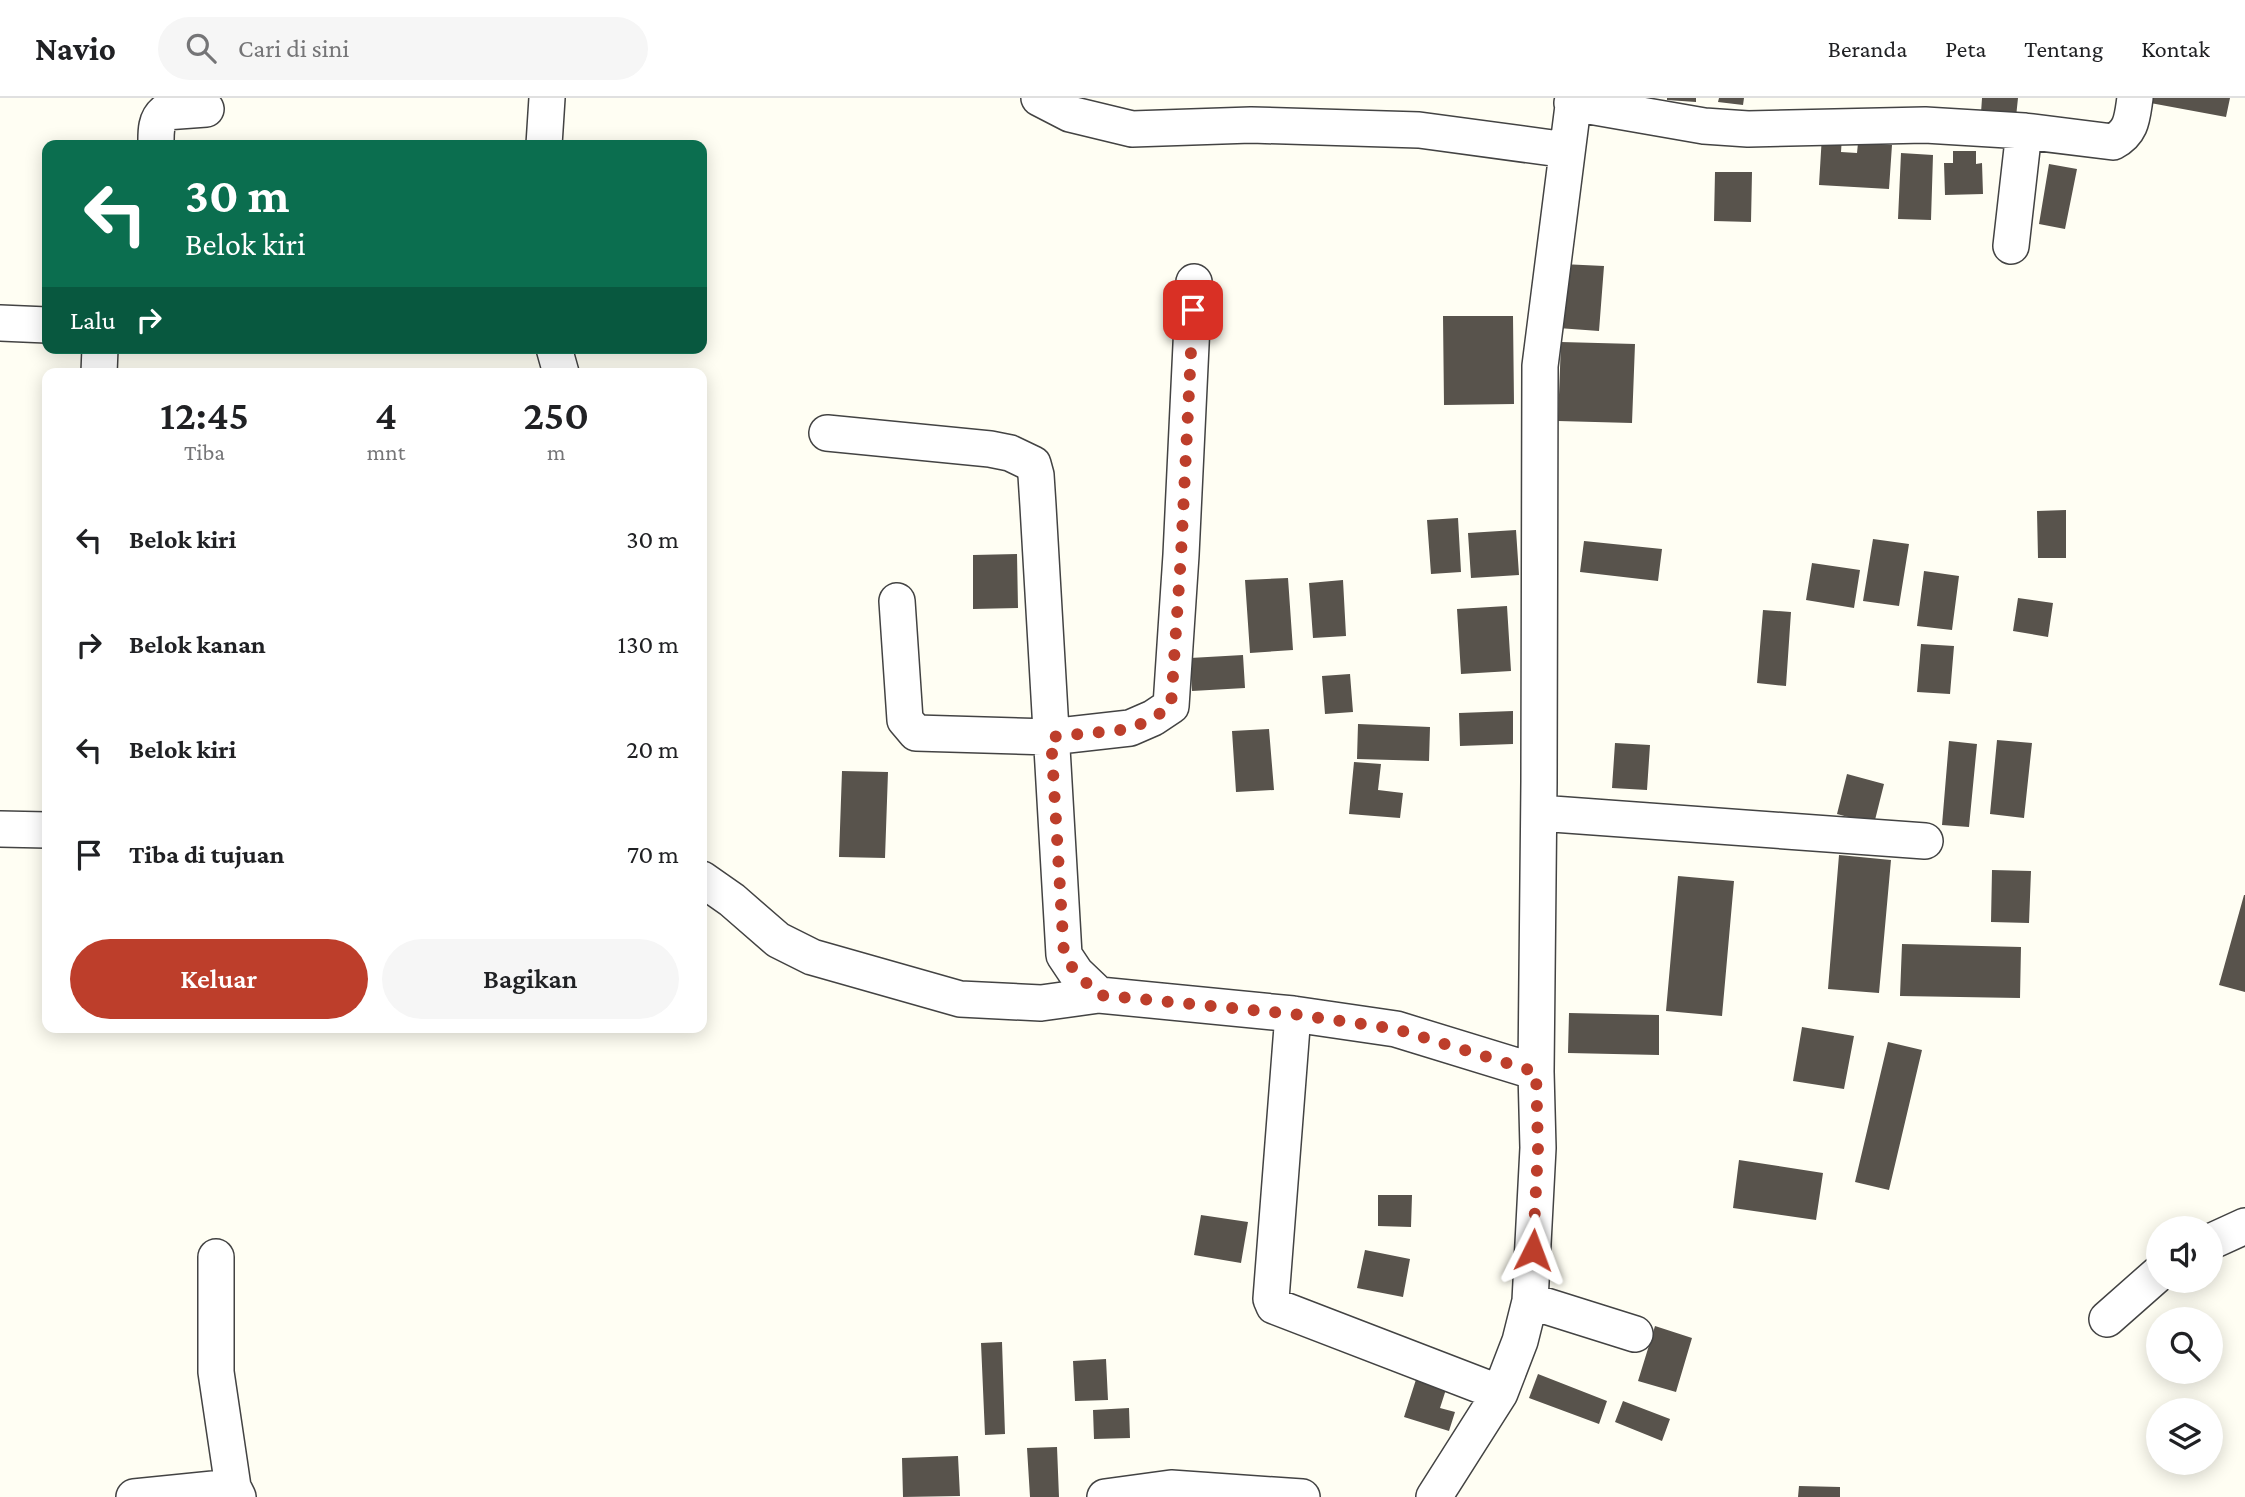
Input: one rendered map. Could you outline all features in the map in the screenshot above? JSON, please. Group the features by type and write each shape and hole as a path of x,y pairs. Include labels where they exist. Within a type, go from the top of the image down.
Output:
{"street":[{"path":"544,140 547,98"},
{"path":"1039,98 1070,114 1132,129 1251,112 1419,130 1567,150"},
{"path":"1434,1497 1500,1393 1520,1341 1530,1301 1538,1148 1536,1072 1540,366 1573,101 1704,126 1748,129 1926,125 2024,131 2113,142 2124,136 2132,122 2135,98"},
{"path":"156,140 157,123 165,112 206,109"},
{"path":"2011,246 2024,131"},
{"path":"897,601 905,720 916,733 1051,737 1130,729 1171,706 1194,282"},
{"path":"0,323 42,324"},
{"path":"828,433 990,449 1010,453 1032,464 1036,475 1064,955 1076,973 1099,995"},
{"path":"1539,813 1925,841"},
{"path":"0,829 42,830"},
{"path":"707,882 778,940 812,957 960,999 1041,1003 1099,995 1293,1014 1396,1029 1536,1072"},
{"path":"1293,1014 1271,1299 1274,1306 1500,1393"},
{"path":"2223,1236 2245,1226"},
{"path":"134,1497 236,1492 216,1372 216,1257"},
{"path":"2107,1319 2146,1285"},
{"path":"1530,1301 1635,1334"},
{"path":"1105,1497 1171,1488 1302,1497"}],"building":[{"path":"1696,98 1696,102 1667,100"},
{"path":"1719,98 1744,98 1743,105 1718,102"},
{"path":"1982,98 2018,98 2016,117 1981,113"},
{"path":"2146,98 2230,98 2226,117 2145,102"},
{"path":"1822,135 1842,137 1841,152 1857,153 1858,143 1892,145 1889,189 1819,185"},
{"path":"1953,151 1976,151 1976,164 1982,163 1983,194 1945,195 1944,163 1953,163"},
{"path":"1901,153 1933,155 1931,220 1898,219"},
{"path":"2049,164 2077,169 2065,229 2039,224"},
{"path":"1715,172 1752,172 1751,222 1714,221"},
{"path":"1562,264 1604,266 1599,331 1558,328"},
{"path":"1443,316 1513,316 1514,404 1444,405"},
{"path":"1561,342 1635,344 1632,423 1558,421"},
{"path":"2066,510 2066,558 2038,558 2037,511"},
{"path":"1458,518 1461,572 1431,574 1427,520"},
{"path":"1516,530 1519,575 1471,578 1468,533"},
{"path":"1873,539 1909,544 1899,606 1863,601"},
{"path":"1584,541 1662,549 1658,581 1580,572"},
{"path":"1017,554 1018,608 973,609 973,555"},
{"path":"1812,563 1860,570 1854,608 1806,600"},
{"path":"1924,571 1959,576 1952,630 1917,626"},
{"path":"1288,578 1293,650 1250,653 1245,580"},
{"path":"1343,580 1346,636 1313,638 1309,583"},
{"path":"2018,598 2053,603 2048,637 2013,631"},
{"path":"1507,606 1511,671 1461,674 1457,609"},
{"path":"1763,610 1791,612 1786,686 1757,683"},
{"path":"1921,644 1954,646 1950,694 1917,692"},
{"path":"1243,655 1245,688 1192,691 1190,658"},
{"path":"1350,674 1353,712 1325,714 1322,676"},
{"path":"1513,711 1513,744 1460,746 1459,713"},
{"path":"1358,724 1430,727 1429,761 1357,759"},
{"path":"1269,729 1274,790 1236,792 1232,731"},
{"path":"1997,740 2032,743 2024,818 1990,814"},
{"path":"1949,741 1977,744 1969,827 1942,825"},
{"path":"1615,743 1650,745 1647,790 1612,788"},
{"path":"1354,762 1381,764 1378,790 1403,793 1400,818 1349,814"},
{"path":"842,771 888,772 885,858 839,857"},
{"path":"1847,774 1884,784 1874,824 1837,814"},
{"path":"1839,855 1891,860 1879,993 1828,989"},
{"path":"1992,870 2031,871 2029,923 1991,922"},
{"path":"1678,876 1734,881 1722,1016 1666,1011"},
{"path":"2245,895 2245,992 2219,985"},
{"path":"1902,944 2021,947 2020,998 1900,996"},
{"path":"1569,1013 1659,1015 1659,1055 1568,1053"},
{"path":"1802,1027 1854,1036 1844,1089 1793,1081"},
{"path":"1888,1042 1922,1050 1889,1190 1855,1182"},
{"path":"1739,1160 1823,1173 1816,1220 1733,1208"},
{"path":"1378,1195 1412,1195 1411,1227 1378,1226"},
{"path":"1201,1215 1248,1222 1241,1263 1194,1255"},
{"path":"1365,1250 1410,1259 1403,1297 1357,1288"},
{"path":"1655,1326 1692,1338 1676,1392 1638,1381"},
{"path":"1002,1342 1005,1434 985,1435 981,1343"},
{"path":"1106,1359 1108,1400 1075,1401 1073,1361"},
{"path":"1420,1367 1450,1377 1440,1408 1455,1412 1449,1431 1404,1417"},
{"path":"1538,1374 1607,1401 1599,1424 1529,1398"},
{"path":"1623,1401 1670,1419 1662,1441 1615,1422"},
{"path":"1129,1408 1130,1438 1094,1439 1093,1410"},
{"path":"1057,1447 1059,1497 1030,1497 1027,1448"},
{"path":"958,1456 960,1496 903,1497 902,1458"},
{"path":"1799,1486 1840,1487 1840,1497 1798,1497"}],"route":[{"path":"1193,310 1171,706 1130,729 1051,737 1064,955 1076,973 1099,995 1293,1014 1396,1029 1536,1072 1538,1148 1533,1250"}]}
